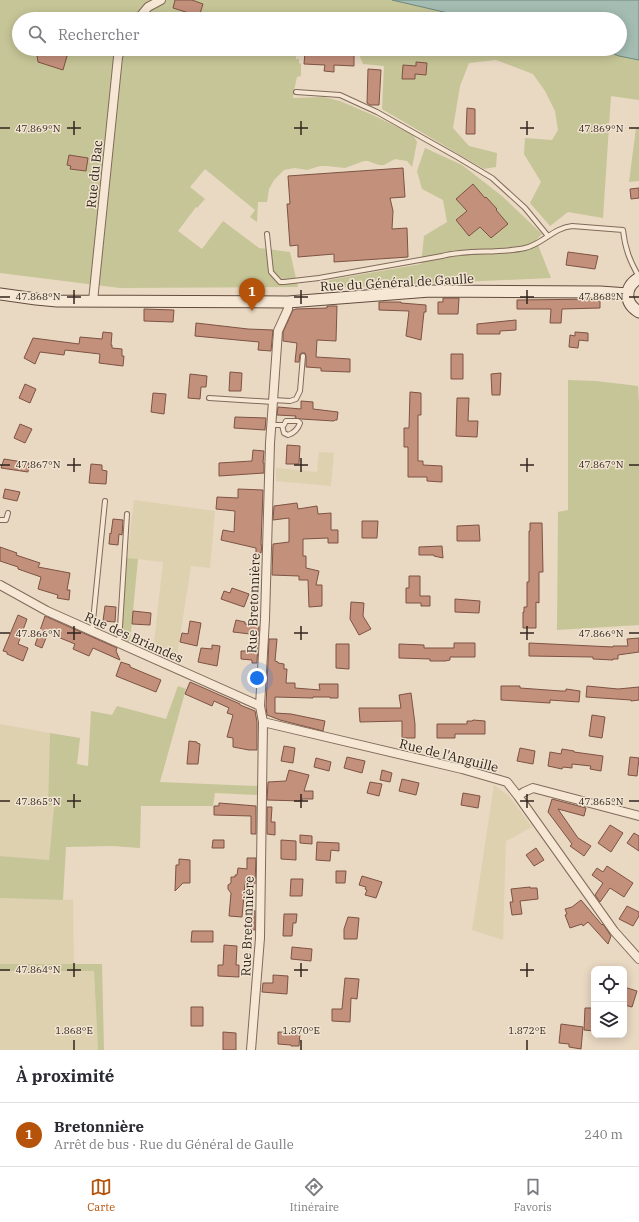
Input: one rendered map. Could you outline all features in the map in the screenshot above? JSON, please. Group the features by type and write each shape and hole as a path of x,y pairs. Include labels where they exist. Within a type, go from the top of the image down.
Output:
{"main road":[{"path":"639,278 631,284 628,294 628,300 631,305 639,312"},
{"name":"Rue du Général de Gaulle","path":"0,294 57,301 288,302 430,291 600,292 628,294"}],"street":[{"path":"144,12 148,7 161,0"},
{"name":"Rue du Bac","path":"93,301 118,56"},
{"name":"Rue Bretonnière","path":"251,1050 260,938 263,722 260,706 265,619 271,425 278,331 288,309 288,302"},
{"name":"Rue des Briandes","path":"0,585 47,611 260,706"},
{"name":"Rue de l'Anguille","path":"263,722 462,769 507,782 614,930 639,960"},
{"path":"518,796 533,788 639,816"}],"lane":[{"path":"296,92 340,95 377,112 451,154 492,178 525,208 548,236"},
{"path":"267,234 271,272 280,282 319,278 455,253 526,248 535,245 564,227 572,226 623,230 624,244 633,268 639,278"},
{"path":"209,398 273,401 290,401 296,399 300,391 303,356"},
{"path":"271,425 282,425 284,425 286,421 298,421 300,423 293,434 288,435 284,433 282,425"},
{"path":"92,631 105,501"},
{"path":"0,520 6,520 8,513"},
{"path":"119,643 127,514"}],"shaded area":[{"path":"0,0 639,0 639,100 611,96 603,218 568,212 550,226 530,203 541,182 524,154 525,138 552,140 558,130 555,111 545,91 533,74 496,60 469,63 460,86 453,128 469,146 497,153 496,167 484,169 382,109 384,66 363,64 360,56 627,56 627,12 12,12 12,56 296,56 296,59 299,59 299,63 301,64 301,76 297,77 293,98 323,97 340,101 413,135 417,142 412,167 407,161 395,159 384,165 364,161 345,168 320,166 307,170 295,168 284,170 274,180 269,189 267,202 258,202 257,222 250,217 255,210 205,169 190,187 205,199 197,208 196,207 178,231 202,249 223,221 259,248 290,252 298,287 120,288 0,273"},
{"path":"392,0 639,0 639,60 619,56 627,56 627,12 444,12"},
{"path":"636,128 639,128 639,181 629,182"},
{"path":"425,148 462,165 502,196 542,234 536,240 551,278 330,288 329,280 421,264 424,236 447,222 443,200 422,189 417,171"},
{"path":"568,380 596,381 638,386 639,625 557,630 558,512 568,510"},
{"path":"319,452 334,453 331,486 276,481 276,468 317,472"},
{"path":"134,500 215,511 210,568 191,566 176,662 153,651 163,562 127,558"},
{"path":"127,558 138,559 130,642 121,639"},
{"path":"178,686 186,689 160,782 258,786 257,795 215,793 213,806 141,806 140,848 112,846 66,847 63,900 0,898 0,856 49,860 54,806 48,805 50,733 80,738 77,764 88,766 91,711 112,715 117,706 166,719"},
{"path":"0,724 50,733 48,805 54,806 49,861 0,856"},
{"path":"494,785 509,796 532,827 506,841 503,940 472,930"},
{"path":"0,898 73,900 74,964 0,964"},
{"path":"0,964 102,964 104,1050 98,1050 94,971 0,971"},
{"path":"0,971 94,971 98,1049 102,1050 0,1050"}],"building":[{"path":"175,0 192,0 203,4 201,12 186,12 173,8"},
{"path":"37,56 67,56 63,70 38,62"},
{"path":"305,56 354,56 354,66 334,65 334,72 324,71 325,65 304,64"},
{"path":"416,62 427,63 426,75 415,74 415,79 402,79 403,65 416,66"},
{"path":"368,69 381,70 379,105 370,105 367,103"},
{"path":"467,108 475,109 475,134 466,134"},
{"path":"69,155 88,158 86,171 70,169 71,166 67,165"},
{"path":"403,168 405,197 390,198 393,211 392,229 407,228 408,257 334,262 334,254 298,257 298,245 290,246 287,204 290,204 288,176"},
{"path":"473,184 497,209 496,210 508,224 491,238 480,227 469,236 456,220 467,211 456,199"},
{"path":"639,188 639,198 631,199 630,189"},
{"path":"568,252 598,256 595,269 566,265"},
{"path":"443,298 459,298 458,314 438,314 438,302 443,302"},
{"path":"600,299 600,308 562,309 561,323 550,323 551,309 517,309 517,300"},
{"path":"379,302 401,302 426,305 421,340 406,336 409,311 379,310"},
{"path":"327,306 337,306 336,341 317,340 316,357 350,359 350,372 321,371 321,368 306,367 305,353 300,354 299,362 295,362 297,343 283,341 283,332 293,310 327,308"},
{"path":"144,309 174,310 173,322 144,321"},
{"path":"516,320 516,330 500,331 500,334 477,334 477,324"},
{"path":"196,323 248,329 273,330 271,351 258,350 259,342 195,336"},
{"path":"103,332 112,333 112,348 122,349 122,356 124,356 123,366 99,363 100,354 65,350 64,355 40,352 35,364 24,358 33,338 79,344 80,337 102,339"},
{"path":"575,332 588,333 588,341 579,340 578,348 569,347 570,335 575,336"},
{"path":"451,354 463,354 463,379 451,379"},
{"path":"230,372 242,373 241,391 229,391"},
{"path":"501,373 500,395 492,395 491,374"},
{"path":"190,374 207,376 206,387 201,387 200,399 188,398"},
{"path":"25,384 36,389 30,403 19,398"},
{"path":"410,392 421,393 421,415 418,415 418,461 423,461 423,465 442,466 442,482 427,481 427,477 408,477 408,447 404,447 404,428 409,428"},
{"path":"153,393 166,394 164,414 151,412"},
{"path":"457,398 469,398 468,421 478,421 477,437 456,436"},
{"path":"301,401 313,402 313,409 338,412 337,420 301,419 295,418 296,416 277,415 278,407 301,409"},
{"path":"235,417 266,418 265,430 234,428"},
{"path":"20,424 32,429 25,443 14,438"},
{"path":"287,445 300,446 299,464 286,464"},
{"path":"253,450 264,451 264,473 219,476 219,463 252,461"},
{"path":"4,459 29,463 28,472 1,468"},
{"path":"91,464 102,465 102,470 107,471 106,484 89,483"},
{"path":"5,489 20,492 17,501 3,498"},
{"path":"238,489 263,490 261,553 256,553 256,548 221,540 223,530 234,532 235,511 216,509 217,497 238,498"},
{"path":"297,503 298,509 317,506 318,514 331,513 331,530 338,530 338,543 328,543 328,538 303,539 303,556 306,556 306,568 319,571 316,585 322,585 322,606 309,607 308,580 299,580 299,576 272,575 273,544 289,542 289,518 273,520 274,506"},
{"path":"113,519 123,520 122,535 119,534 118,545 109,544"},
{"path":"362,521 378,521 377,538 362,538"},
{"path":"530,523 542,523 543,572 539,572 539,603 536,602 536,628 523,628 523,612 524,607 527,607 527,582 529,582"},
{"path":"479,525 480,541 457,541 457,526"},
{"path":"442,546 443,558 434,555 419,555 419,547"},
{"path":"0,547 17,553 16,555 40,563 38,567 70,573 67,590 70,590 69,600 57,598 58,595 38,589 41,577 0,561"},
{"path":"409,576 420,576 420,596 430,596 430,606 421,606 421,603 406,603 406,588 409,588"},
{"path":"232,588 249,594 244,607 221,599 224,591 230,593"},
{"path":"455,599 480,601 479,613 455,612"},
{"path":"351,602 364,603 363,616 371,629 359,635 350,619"},
{"path":"105,606 116,607 115,622 103,621"},
{"path":"133,611 151,613 150,625 132,624"},
{"path":"18,615 27,619 18,644 28,648 23,661 3,651"},
{"path":"45,616 117,648 116,651 120,660 93,648 89,656 73,649 75,644 48,633 42,648 35,645"},
{"path":"236,620 245,622 245,624 259,626 259,635 233,632"},
{"path":"190,621 201,623 197,646 180,642 182,633 188,634"},
{"path":"639,638 639,652 618,655 618,659 613,660 593,659 593,657 529,656 529,643 613,647 628,646 627,639"},
{"path":"256,639 258,639 257,663 252,663 252,660 241,659 241,651 255,651"},
{"path":"269,639 277,639 275,661 284,664 284,669 287,669 286,683 295,683 295,688 320,690 319,684 338,684 338,698 275,697 275,713 291,714 325,721 323,731 280,720 267,715 266,706"},
{"path":"454,643 475,643 475,657 450,657 450,660 445,661 399,658 399,644 424,645 424,648 454,648"},
{"path":"336,644 349,644 349,669 336,668"},
{"path":"212,645 220,646 217,666 198,662 201,648 212,649"},
{"path":"121,662 161,680 156,692 116,676"},
{"path":"190,682 255,711 257,722 257,750 233,747 233,738 227,737 233,715 227,713 229,708 214,701 212,706 185,694"},
{"path":"501,686 520,686 520,688 561,691 566,691 566,689 580,691 579,702 550,700 550,703 501,700"},
{"path":"587,686 618,689 639,687 639,700 631,701 586,697"},
{"path":"411,693 415,724 415,738 402,738 402,721 360,722 359,708 401,708 399,695"},
{"path":"592,715 605,717 602,738 589,736"},
{"path":"467,721 485,721 485,734 455,734 455,738 437,738 437,724 467,724"},
{"path":"189,741 200,744 198,764 187,764"},
{"path":"284,746 295,748 293,763 281,761"},
{"path":"520,748 535,751 533,764 517,761"},
{"path":"562,749 603,756 601,771 590,769 591,766 572,764 572,768 563,767 562,769 548,766 550,752 561,754"},
{"path":"347,757 365,761 362,773 344,768"},
{"path":"630,757 639,758 637,776 628,775"},
{"path":"316,758 331,762 329,771 314,767"},
{"path":"289,770 309,775 304,791 313,791 313,799 302,799 302,801 267,800 268,782 286,781"},
{"path":"382,770 392,773 390,782 380,780"},
{"path":"402,779 419,783 416,795 399,791"},
{"path":"370,782 382,784 379,796 367,793"},
{"path":"463,793 480,796 478,808 461,805"},
{"path":"552,799 586,808 584,816 558,809 578,838 591,846 584,856 570,846 572,844 548,812"},
{"path":"219,803 256,806 256,834 251,834 251,816 214,815 214,806 219,806"},
{"path":"267,807 272,807 271,822 275,822 275,835 267,834"},
{"path":"610,825 623,833 611,852 598,843"},
{"path":"634,833 639,836 639,851 627,843"},
{"path":"300,835 312,836 312,844 300,843"},
{"path":"213,840 224,840 224,848 212,848"},
{"path":"281,840 296,841 296,860 281,859"},
{"path":"317,842 339,843 339,851 331,850 330,861 316,860"},
{"path":"536,848 544,860 534,866 526,855"},
{"path":"247,858 256,858 255,884 245,884 242,917 229,916 231,893 228,889 228,885 231,883 231,877 235,877 235,875 237,875 238,868 247,869"},
{"path":"179,859 190,860 190,883 183,883 175,891 176,865 179,865"},
{"path":"607,866 633,883 624,897 610,888 600,902 595,895 603,883 592,875 597,868 603,872"},
{"path":"336,871 346,871 345,883 336,883"},
{"path":"362,876 382,882 376,898 365,895 367,890 365,889 366,887 359,885"},
{"path":"291,879 303,879 302,896 290,896"},
{"path":"530,887 537,888 538,899 520,901 522,914 512,915 510,902 513,902 511,889"},
{"path":"581,900 602,925 603,924 611,936 608,944 588,922 583,926 582,924 570,928 565,915 567,914 565,909 572,907"},
{"path":"627,906 639,912 639,916 633,926 619,919"},
{"path":"247,911 255,911 255,930 247,930"},
{"path":"284,914 297,914 296,923 293,923 292,936 283,936"},
{"path":"348,917 359,918 357,939 344,939 344,929"},
{"path":"192,931 213,931 213,942 191,942"},
{"path":"224,945 237,946 236,965 239,965 239,977 218,976 218,965 223,965"},
{"path":"292,947 312,949 311,961 291,959"},
{"path":"273,975 288,976 287,994 262,992 263,983 273,983"},
{"path":"345,978 359,979 357,999 351,998 350,1022 332,1021 332,1009 342,1009"},
{"path":"627,988 637,991 632,1007 627,1006"},
{"path":"191,1007 203,1007 203,1026 191,1026"},
{"path":"585,1008 591,1008 591,1031 584,1030"},
{"path":"561,1024 583,1027 581,1049 569,1047 569,1044 559,1043"},
{"path":"223,1032 236,1033 236,1050 223,1050"},
{"path":"278,1032 300,1033 299,1046 278,1044"}],"place":[{"name":"Bretonnière","path":"252,311"}]}
